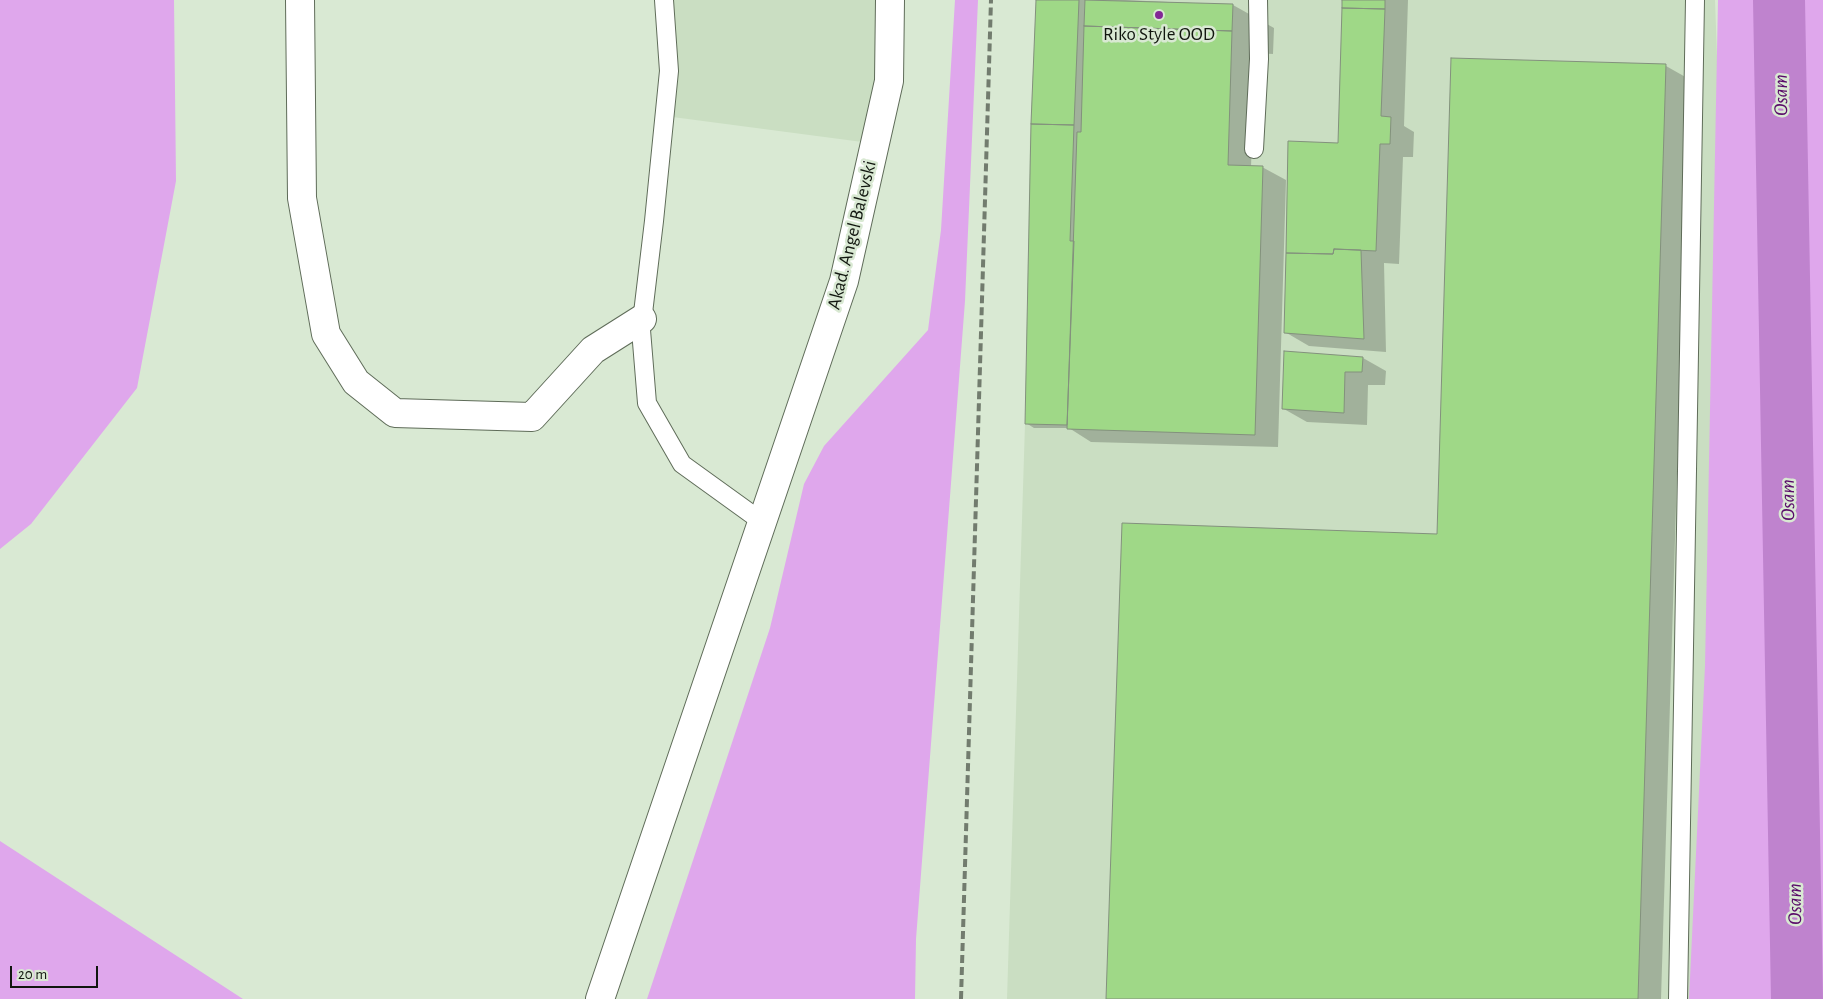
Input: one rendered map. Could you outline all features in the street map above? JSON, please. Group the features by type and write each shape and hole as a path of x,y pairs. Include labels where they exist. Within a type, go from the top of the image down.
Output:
{"street":[{"path":"300,0 302,198 326,334 356,382 395,413 532,417 593,350 642,319"},
{"name":"Akad. Angel Balevski","path":"600,999 844,281 889,80 890,0"}],"lane":[{"path":"664,0 669,71 641,330 647,403 682,464 762,521"},
{"path":"1254,149 1259,59 1258,0"},
{"path":"1678,999 1695,0"}],"shaded area":[{"path":"0,0 174,0 176,181 137,388 31,524 0,549"},
{"path":"663,0 885,0 870,143 665,116"},
{"path":"955,0 978,0 965,301 916,939 915,999 647,999 770,628 804,484 824,446 928,330 941,230"},
{"path":"1036,0 1715,0 1729,391 1698,999 1007,999 1025,424 1030,134"},
{"path":"1718,0 1823,0 1823,999 1689,999 1705,666"},
{"path":"0,841 243,999 0,999"}],"building":[{"path":"1036,0 1079,0 1074,125 1031,124"},
{"name":"Riko Style OOD","path":"1085,0 1233,4 1232,31 1084,26"},
{"path":"1342,0 1385,0 1385,9 1342,8"},
{"path":"1342,8 1385,9 1381,116 1391,117 1390,144 1380,144 1376,251 1334,249 1333,254 1286,253 1288,141 1338,143"},
{"path":"1084,26 1232,31 1228,165 1263,166 1255,435 1067,429 1077,132 1081,132"},
{"path":"1451,58 1666,64 1638,999 1106,999 1122,523 1437,534"},
{"path":"1031,124 1074,125 1070,241 1074,241 1067,425 1025,424"},
{"path":"1334,249 1361,250 1364,339 1284,333 1286,253 1333,254"},
{"path":"1284,351 1363,357 1362,372 1345,372 1344,413 1282,409"}],"waterway":[{"name":"Osam","path":"1779,0 1797,999"}],"railway":[{"path":"961,999 991,0"}],"place":[{"name":"Riko Style OOD","path":"1159,15"}]}
